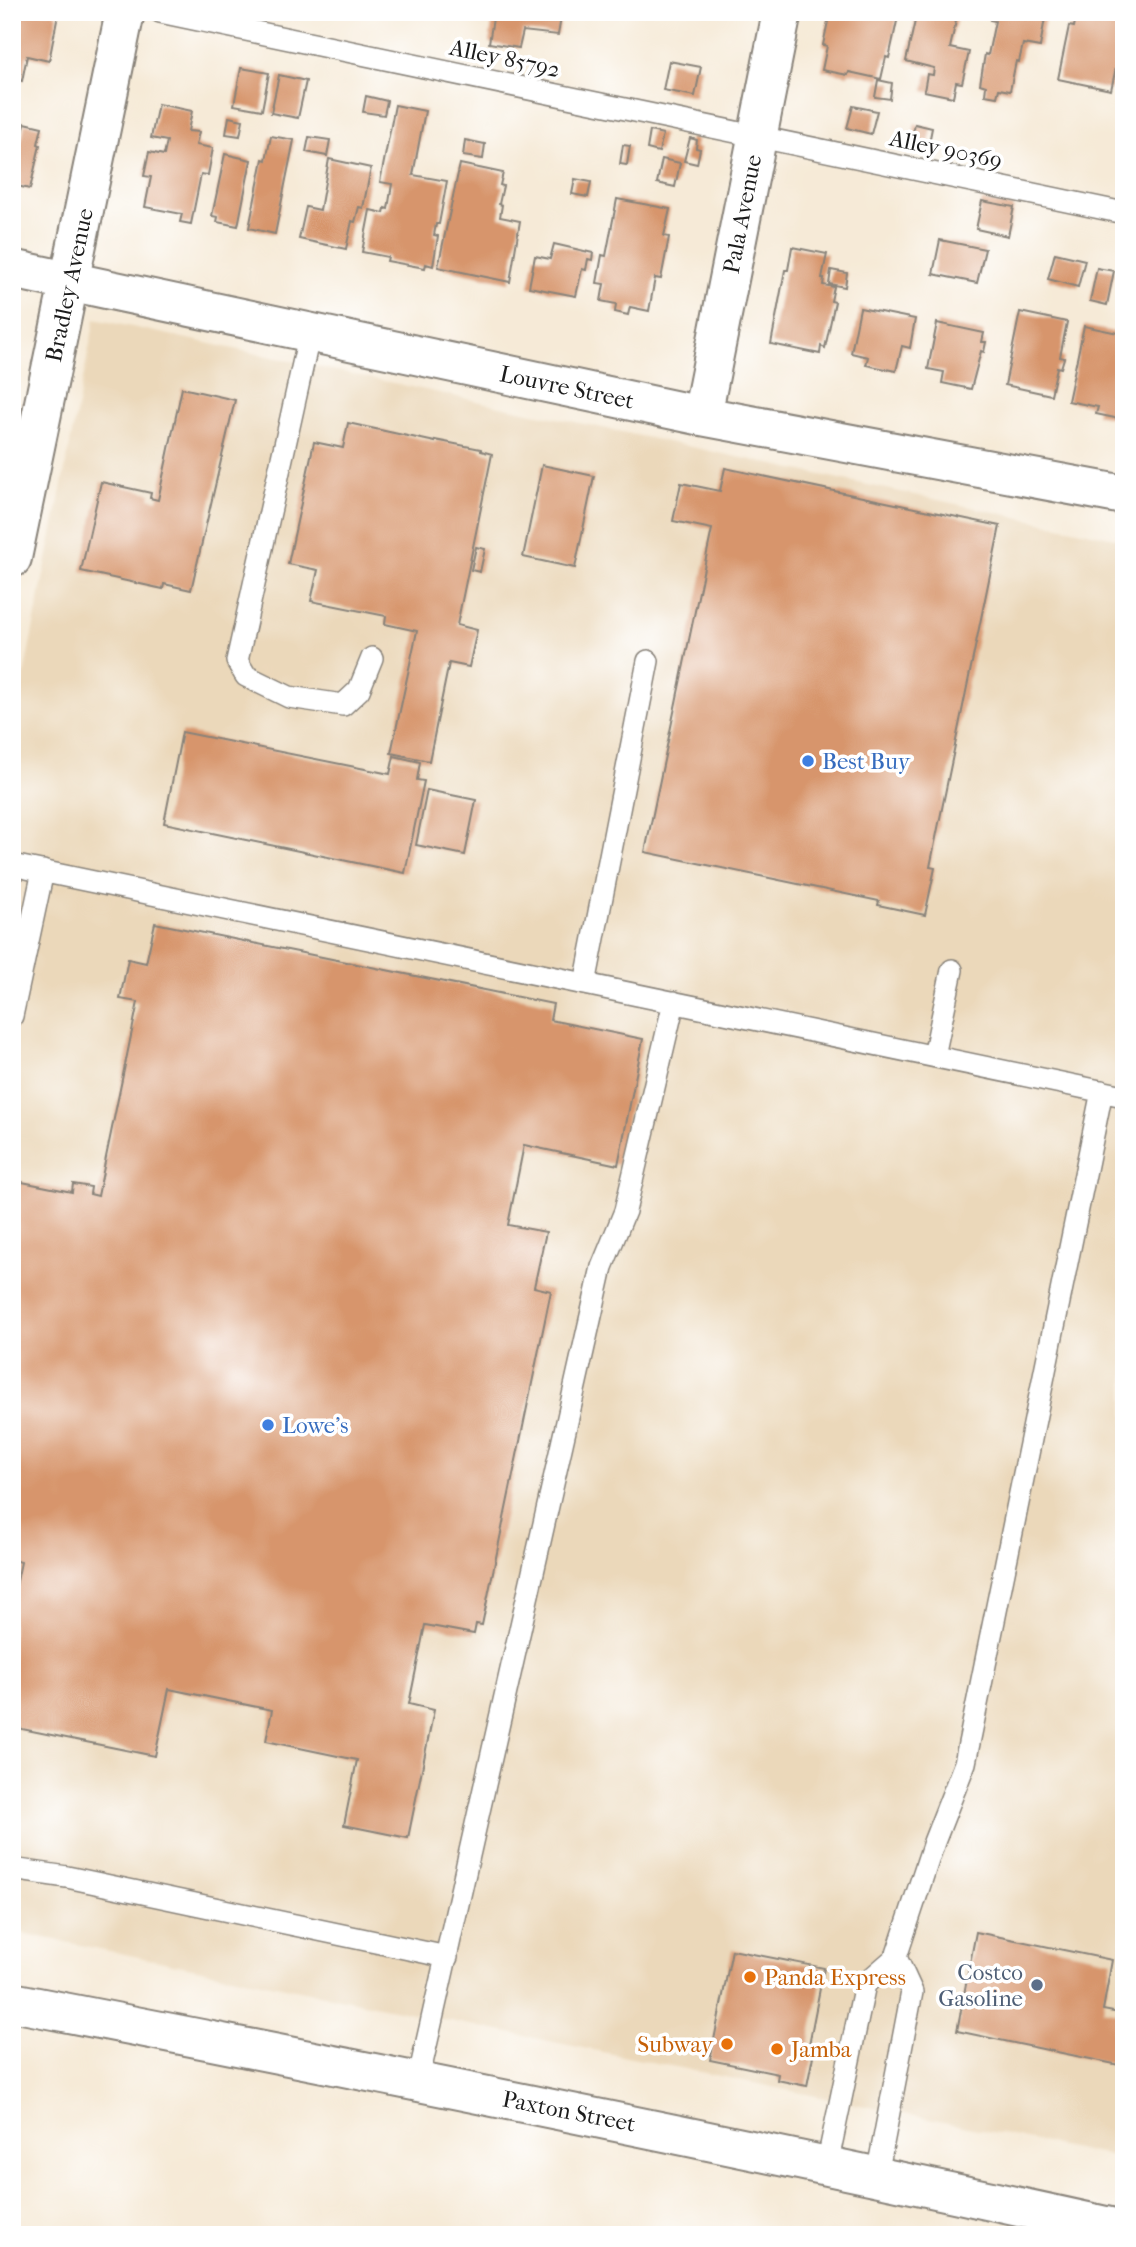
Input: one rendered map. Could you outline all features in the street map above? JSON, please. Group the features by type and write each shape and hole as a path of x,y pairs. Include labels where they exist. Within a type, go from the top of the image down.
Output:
{"street":[{"name":"Bradley Avenue","path":"12,558 125,12"},
{"name":"Pala Avenue","path":"702,416 782,12"},
{"name":"Louvre Street","path":"12,269 702,416 1124,495"},
{"name":"Paxton Street","path":"12,2002 418,2081 877,2175 1124,2230"}],"lane":[{"name":"Alley 85792","path":"160,12 758,137"},
{"name":"Alley 90369","path":"758,137 1124,213"},
{"path":"310,332 237,661 246,676 289,697 343,705 359,690 372,658"},
{"path":"585,984 648,661"},
{"path":"12,865 1124,1096"},
{"path":"12,1016 43,871"},
{"path":"934,1056 951,970"},
{"path":"418,2081 602,1267 625,1211 674,1002"},
{"path":"827,2165 864,1984 896,1957 934,1842 965,1763 1102,1091"},
{"path":"12,1869 67,1877 447,1957"},
{"path":"877,2175 912,1992 896,1957"}],"shaded area":[{"path":"95,319 1124,540 1124,2159 12,1931 12,735"}],"building":[{"path":"12,12 56,12 55,15 58,15 49,61 27,56 22,81 12,79"},
{"path":"494,12 562,12 558,35 523,31 519,48 489,43"},
{"path":"830,12 899,12 889,58 886,57 881,79 822,70 827,46 823,45"},
{"path":"917,12 958,12 950,48 969,52 962,83 956,82 953,97 924,91 927,74 933,75 934,68 906,61"},
{"path":"992,12 1046,12 1040,47 1023,44 1019,62 1016,61 1010,91 999,89 997,97 985,95 986,86 980,84 995,21 990,20"},
{"path":"1077,12 1124,12 1111,90 1058,79 1069,26 1074,27"},
{"path":"669,61 701,67 695,96 663,90"},
{"path":"241,68 269,73 262,110 234,105"},
{"path":"279,75 306,81 298,118 271,113"},
{"path":"878,80 892,83 890,99 875,97"},
{"path":"366,96 387,101 384,115 363,112"},
{"path":"158,104 192,111 188,131 199,132 196,145 213,148 208,175 201,174 191,224 180,222 182,214 145,207 151,177 144,176 149,152 164,155 167,141 151,138"},
{"path":"395,105 425,111 413,175 447,181 439,224 436,224 434,235 438,236 433,266 426,264 425,268 387,261 388,257 362,252 370,210 384,213 385,208 388,209 392,184 380,182"},
{"path":"853,106 877,111 871,134 847,128"},
{"path":"229,117 243,120 240,136 226,134"},
{"path":"25,123 42,127 40,145 30,189 17,186 16,194 12,193 12,140 21,142"},
{"path":"915,124 932,128 928,148 911,144"},
{"path":"650,131 663,134 659,152 647,149"},
{"path":"271,136 294,140 275,234 249,228 263,159 266,160"},
{"path":"309,137 330,140 327,156 306,152"},
{"path":"690,138 697,140 696,148 700,149 697,164 684,161"},
{"path":"465,140 485,144 483,159 463,156"},
{"path":"623,145 630,146 627,165 620,164"},
{"path":"225,154 251,160 238,226 217,222 218,217 212,216"},
{"path":"329,159 371,168 363,208 359,207 355,222 352,221 346,249 299,239 306,207 320,210"},
{"path":"662,159 680,163 675,187 657,183"},
{"path":"460,164 503,173 500,185 503,186 499,204 502,205 500,217 520,221 510,282 438,267"},
{"path":"575,179 591,182 588,197 572,194"},
{"path":"617,199 670,209 664,236 669,237 661,279 655,278 649,311 630,307 628,315 615,312 616,304 601,301 604,284 597,283 602,255 606,256"},
{"path":"982,201 1014,207 1008,236 976,229"},
{"path":"940,240 985,249 977,283 933,274"},
{"path":"554,244 593,253 592,260 588,259 586,270 582,269 576,296 529,287 535,256 550,259"},
{"path":"792,247 827,254 823,285 834,287 831,301 835,302 825,348 821,346 820,354 771,344"},
{"path":"1055,253 1085,260 1078,287 1048,279"},
{"path":"1097,268 1114,271 1107,305 1090,301"},
{"path":"831,270 847,273 845,287 829,284"},
{"path":"860,308 915,319 910,348 902,346 896,371 866,365 868,357 851,353"},
{"path":"1020,312 1067,322 1060,357 1064,358 1061,368 1057,367 1051,395 1005,385"},
{"path":"937,323 984,333 984,352 981,351 971,389 942,383 944,372 928,369"},
{"path":"1084,326 1123,334 1118,361 1124,362 1124,420 1096,414 1098,407 1068,401"},
{"path":"182,388 235,400 191,590 164,584 163,589 81,571 101,482 151,493 150,498 158,500"},
{"path":"348,423 481,449 492,454 457,625 477,630 469,667 449,663 429,761 391,753 417,631 385,624 386,616 311,601 318,570 288,564 314,442 343,448"},
{"path":"542,465 594,476 575,568 523,557"},
{"name":"Best Buy","path":"725,468 1000,526 930,867 935,868 925,915 878,905 879,901 645,852 712,529 673,521 681,483 720,491"},
{"path":"476,547 485,549 480,572 471,570"},
{"path":"182,732 390,774 394,756 420,762 417,780 424,781 405,873 164,823"},
{"path":"427,790 476,800 465,855 416,845"},
{"name":"Lowe's","path":"155,923 553,1004 550,1020 643,1039 618,1165 524,1145 508,1225 546,1232 534,1287 551,1291 482,1625 476,1624 474,1634 425,1625 409,1704 434,1710 408,1838 344,1825 357,1760 266,1741 272,1710 169,1689 155,1756 12,1727 12,1605 21,1562 12,1560 12,1180 72,1192 73,1184 91,1187 90,1194 98,1196 138,1002 120,999 128,959 146,963"},
{"name":"Costco Gasoline","path":"976,1932 1112,1960 1103,2010 1124,2014 1124,2066 957,2031"},
{"path":"732,1950 824,1968 807,2055 813,2056 807,2086 777,2080 778,2074 710,2060"}],"place":[{"name":"Best Buy","path":"808,761"},
{"name":"Lowe's","path":"268,1425"},
{"name":"Panda Express","path":"750,1977"},
{"name":"Costco Gasoline","path":"1037,1985"},
{"name":"Subway","path":"727,2044"},
{"name":"Jamba","path":"777,2049"}]}
